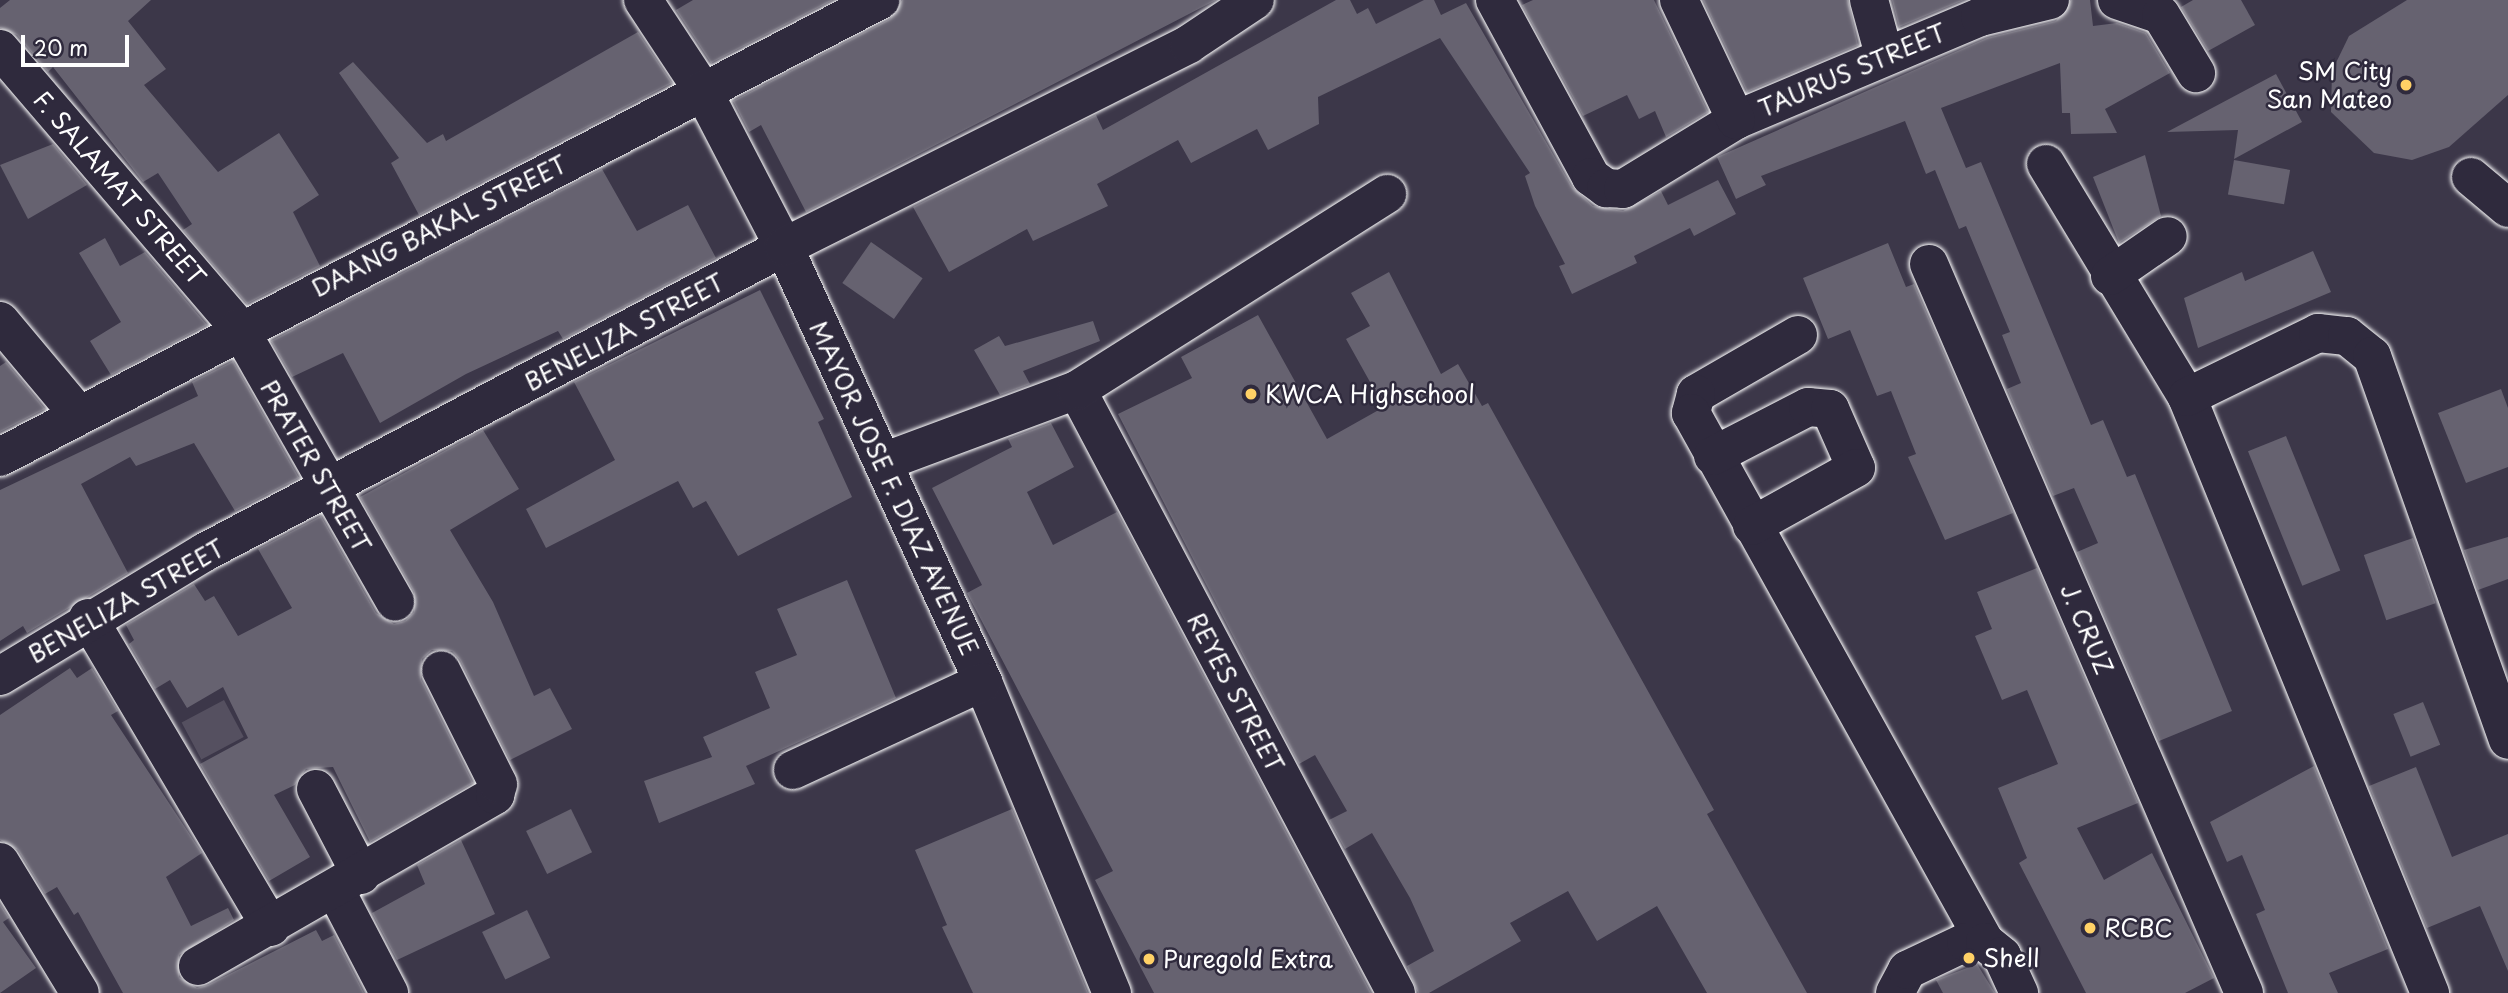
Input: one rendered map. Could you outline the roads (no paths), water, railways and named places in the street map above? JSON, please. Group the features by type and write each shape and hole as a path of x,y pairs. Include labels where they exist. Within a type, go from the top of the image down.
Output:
{"street":[{"name":"MAYOR JOSE F. DIAZ AVENUE","path":"643,0 704,92 783,247 983,682 1112,993"},
{"name":"DAANG BAKAL STREET","path":"0,457 239,328 880,0"},
{"name":"BENELIZA STREET","path":"0,676 88,618 783,247 1189,44 1255,0"},
{"name":"TAURUS STREET","path":"1495,0 1591,177 1606,188 1623,189 1736,120 1884,55 1980,17 2050,0"},
{"path":"1679,0 1736,120"},
{"path":"1869,0 1884,55"},
{"path":"2117,0 2161,15 2196,73"},
{"name":"F. SALAMAT STREET","path":"0,49 239,328"},
{"path":"2046,164 2109,276 2187,397 2430,993"},
{"path":"2472,177 2508,208"},
{"path":"883,462 1077,390 1387,194"},
{"path":"2109,276 2168,236"},
{"name":"J. CRUZ","path":"1929,264 2245,993"},
{"path":"0,320 78,414"},
{"name":"PRATER STREET","path":"239,328 328,490 395,602"},
{"path":"2187,397 2318,333 2347,336 2372,356 2508,740"},
{"path":"1798,335 1696,394 1691,412 1713,456 1985,942 2003,956 2020,993"},
{"name":"REYES STREET","path":"1077,390 1396,993"},
{"path":"1713,456 1808,407 1830,409 1856,468 1752,526"},
{"path":"88,618 271,927"},
{"path":"198,966 348,883 498,791 441,670"},
{"path":"793,770 983,682"},
{"path":"316,789 390,993"},
{"path":"0,862 80,993"},
{"path":"1895,993 1907,970 1966,942 1985,942"}],"place":[{"name":"SM City San Mateo","path":"2406,85"},
{"name":"KWCA Highschool","path":"1251,394"},
{"name":"RCBC","path":"2090,928"},
{"name":"Shell","path":"1969,958"},
{"name":"Puregold Extra","path":"1149,959"}]}
